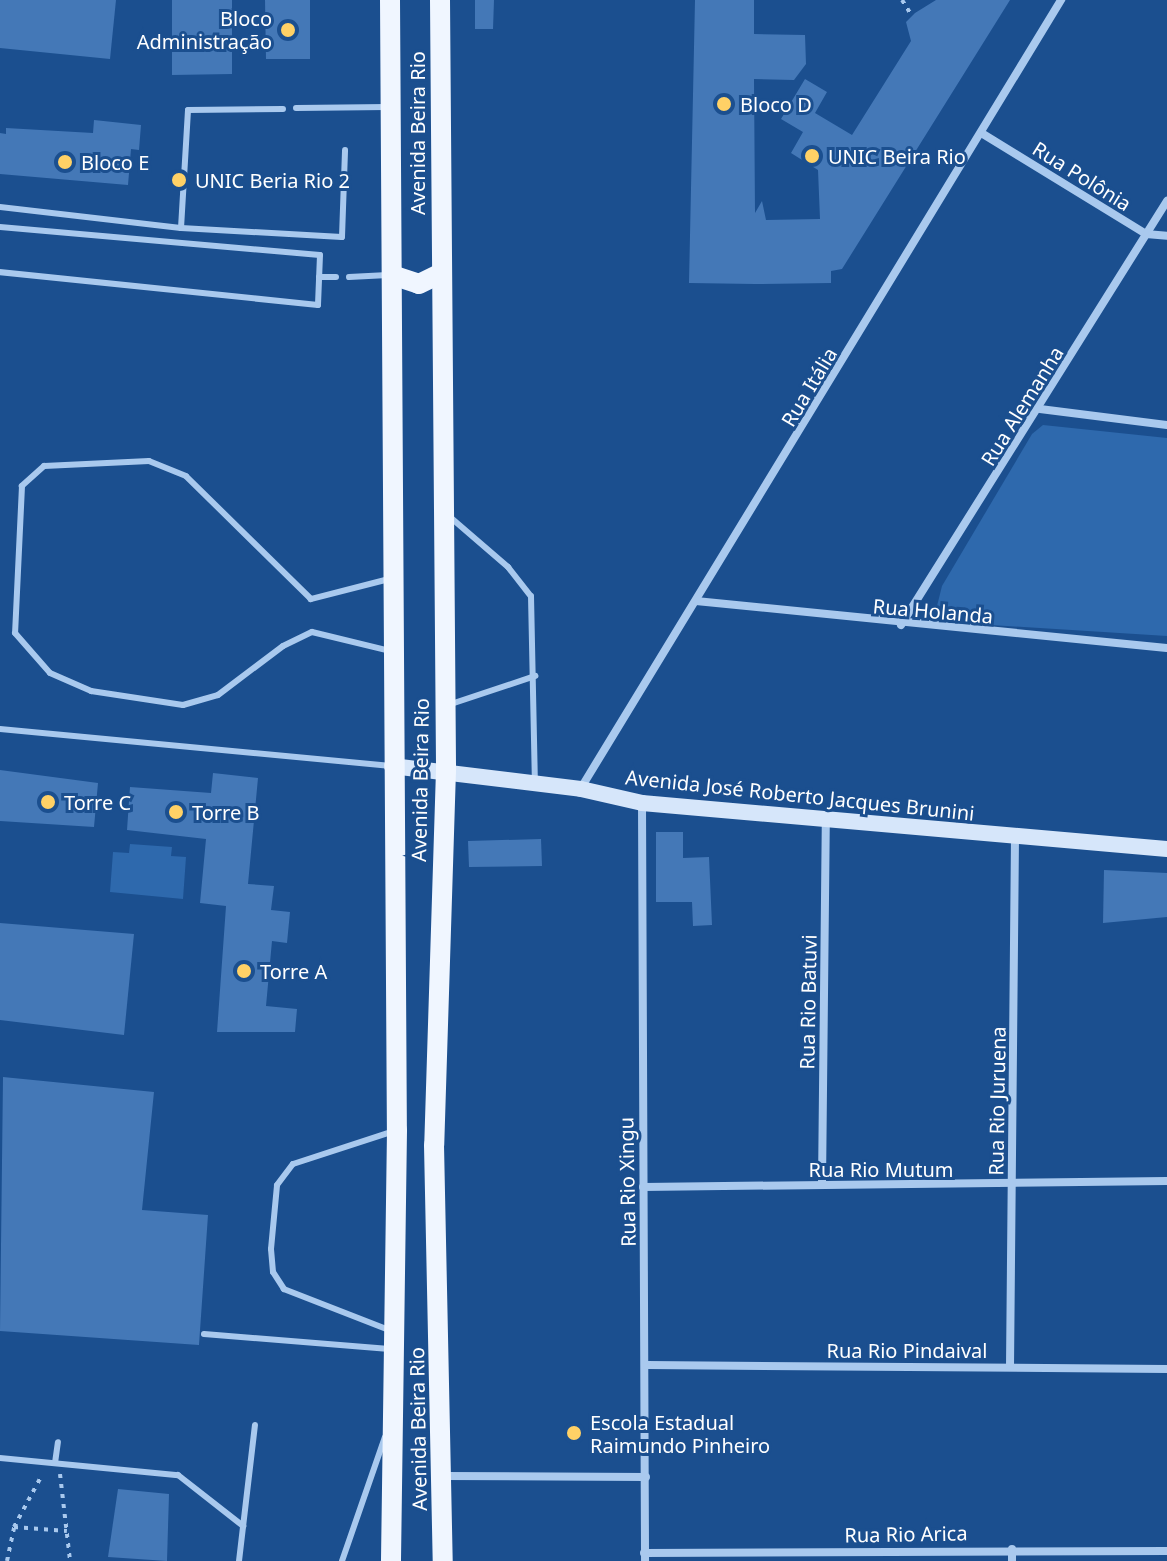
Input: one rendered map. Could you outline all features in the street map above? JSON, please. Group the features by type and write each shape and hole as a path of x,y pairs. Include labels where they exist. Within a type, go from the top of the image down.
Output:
{"main road":[{"name":"Avenida Beira Rio","path":"390,0 392,766 397,1130 391,1340 391,1561"},
{"name":"Avenida Beira Rio","path":"440,0 446,770 434,1145 444,1476 443,1561"},
{"path":"392,275 419,284 442,273"},
{"name":"Avenida José Roberto Jacques Brunini","path":"392,766 446,770 581,789 642,803 1167,849"},
{"path":"397,1130 410,1123 418,1126 434,1145"}],"street":[{"name":"Rua Itália","path":"581,789 983,134 1061,0"},
{"name":"Rua Polônia","path":"983,134 1146,234 1167,236"},
{"name":"Rua Alemanha","path":"901,625 1040,409 1167,201"},
{"path":"1040,409 1167,425"},
{"name":"Rua Holanda","path":"696,601 901,625 1167,648"},
{"name":"Rua Rio Xingu","path":"642,803 643,1187 647,1365 644,1557"},
{"name":"Rua Rio Batuvi","path":"822,1185 826,819"},
{"name":"Rua Rio Juruena","path":"1010,1367 1015,836"},
{"name":"Rua Rio Mutum","path":"643,1187 1012,1186 1167,1181"},
{"name":"Rua Rio Pindaival","path":"647,1365 1167,1369"},
{"path":"444,1476 646,1477"},
{"path":"1012,1549 1012,1561"},
{"path":"825,1551 825,1561"},
{"name":"Rua Rio Arica","path":"644,1557 825,1551 1167,1551"}],"lane":[{"path":"296,108 390,107"},
{"path":"181,228 188,110 283,109"},
{"path":"0,207 181,228 342,237 345,150"},
{"path":"0,227 320,255 318,305 0,272"},
{"path":"349,277 392,275"},
{"path":"319,277 336,277"},
{"path":"393,578 311,599 186,476 149,461 44,466 22,486 15,633 50,673 63,679 91,691 183,705 218,695 312,632 393,652"},
{"path":"444,512 508,567 531,596 535,783"},
{"path":"445,706 535,676"},
{"name":"Avenida José Roberto Jacques Brunini","path":"0,729 392,766"},
{"path":"391,1340 284,1289 273,1272 271,1249 277,1185 293,1164 397,1130"},
{"path":"204,1334 391,1340"},
{"path":"342,1561 390,1422"},
{"path":"239,1561 255,1425"},
{"path":"54,1463 58,1442"},
{"path":"0,1458 178,1475 243,1526"}],"path":[{"path":"902,0 912,16"},
{"path":"7,1561 14,1527 54,1463"},
{"path":"54,1463 70,1561"},
{"path":"14,1527 67,1531"}],"shaded area":[{"path":"1043,425 1167,438 1167,636 960,623 937,606 942,586 1032,434"},
{"path":"130,844 172,847 171,856 186,857 183,899 110,892 113,852 129,853"}],"building":[{"path":"0,0 116,0 110,59 0,48"},
{"path":"172,0 232,0 232,74 172,75"},
{"name":"Bloco Administração","path":"265,0 310,0 310,59 266,59"},
{"path":"475,0 494,0 493,29 475,29"},
{"path":"695,0 754,0 754,34 805,35 806,64 794,80 754,79 755,213 762,201 766,220 820,219 818,170 791,153 803,132 781,119 805,79 827,92 815,113 852,135 911,41 906,22 915,13 936,0 1010,0 842,269 831,271 831,283 755,284 689,283"},
{"name":"Bloco E","path":"94,120 141,125 139,150 131,149 128,185 0,174 0,133 6,134 6,128 93,133"},
{"name":"Torre C","path":"0,770 98,783 94,827 0,821"},
{"path":"213,773 258,778 248,884 274,886 271,910 290,912 287,943 272,941 266,1006 297,1009 295,1032 217,1032 226,906 200,903 206,839 127,830 130,787 211,793"},
{"path":"656,832 683,832 683,858 709,857 712,925 693,926 692,902 656,902"},
{"path":"541,839 542,866 469,867 468,841"},
{"path":"1104,870 1167,873 1167,917 1103,923"},
{"path":"0,923 134,934 124,1035 0,1020"},
{"path":"3,1077 154,1092 142,1210 208,1215 199,1345 0,1331"},
{"path":"118,1489 169,1494 167,1561 108,1557"}],"place":[{"name":"Bloco Administração","path":"288,30"},
{"name":"Bloco D","path":"724,104"},
{"name":"UNIC Beira Rio","path":"812,156"},
{"name":"Bloco E","path":"65,162"},
{"name":"UNIC Beria Rio 2","path":"179,180"},
{"name":"Torre C","path":"48,802"},
{"name":"Torre B","path":"176,812"},
{"name":"Torre A","path":"244,971"},
{"name":"Escola Estadual Raimundo Pinheiro","path":"574,1433"}]}
